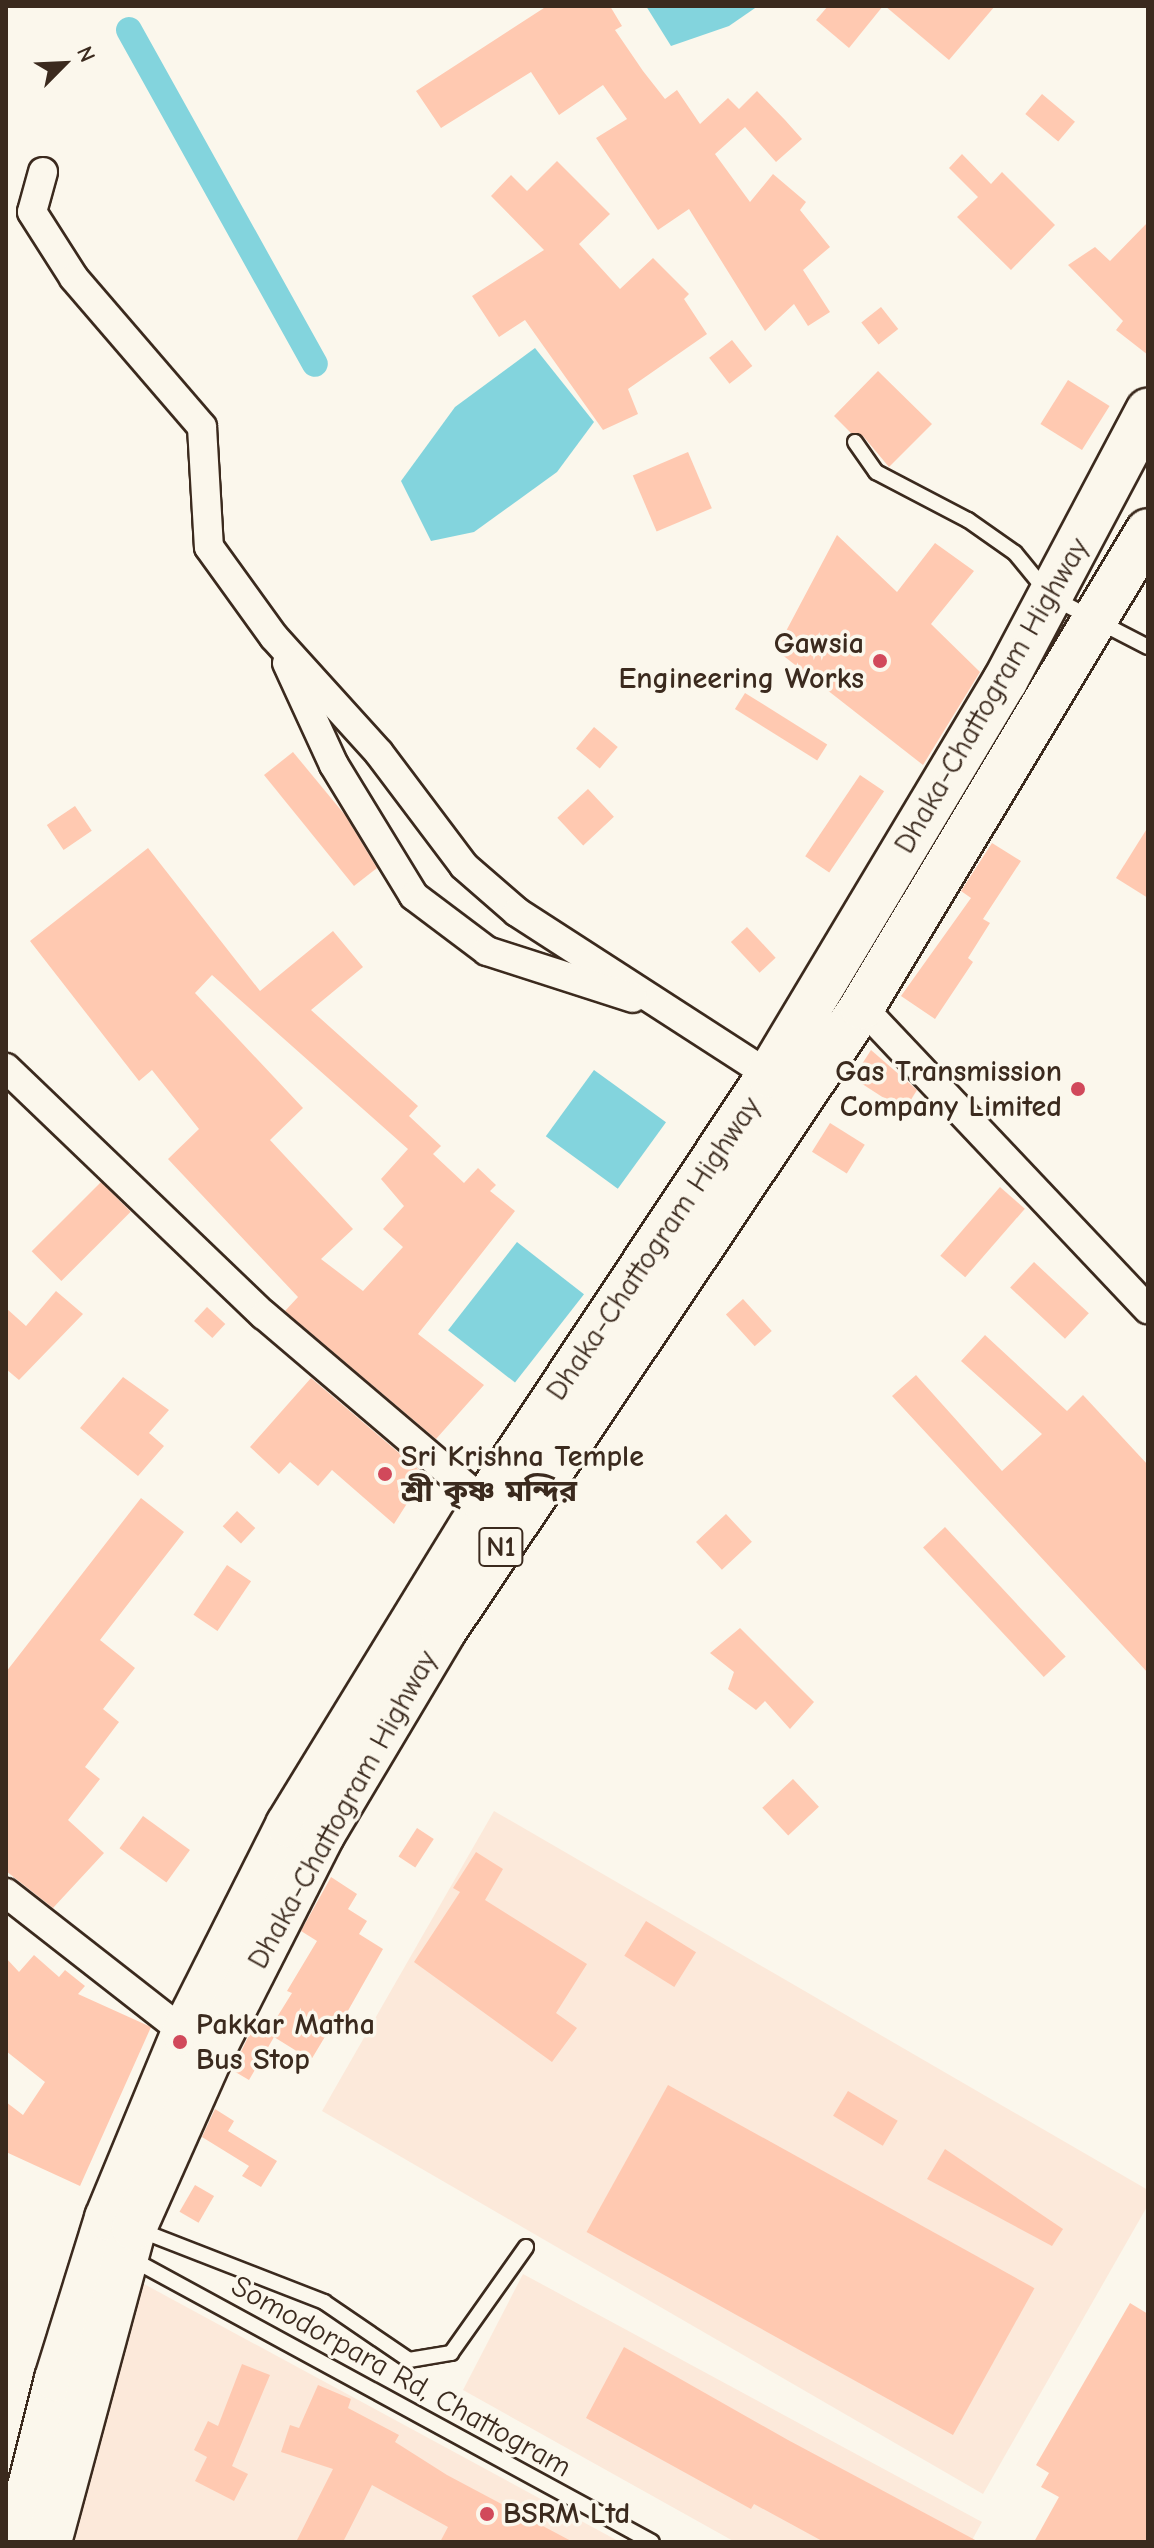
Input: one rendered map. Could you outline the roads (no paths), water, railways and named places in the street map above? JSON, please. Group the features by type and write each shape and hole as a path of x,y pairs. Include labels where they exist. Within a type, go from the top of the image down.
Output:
{"highway":[{"name":"Dhaka-Chattogram Highway","path":"16,2542 57,2379 107,2218 184,2032 288,1825 485,1503 769,1075 1051,597 1148,411"},
{"name":"Dhaka-Chattogram Highway","path":"49,2542 130,2242 216,2044 354,1781 443,1632 862,1007 1097,622 1148,531"}],"street":[{"path":"43,172 32,212 74,278 202,427 209,547 274,637 379,753 464,866 517,912 769,1075"},
{"path":"274,637 334,765 414,896 487,951 665,1007"},
{"path":"862,1007 1148,1309"},
{"path":"6,1068 264,1315 485,1503"},
{"path":"6,1893 184,2032"}],"lane":[{"path":"855,442 876,472 968,520 1015,553 1051,597 1148,647"},
{"path":"130,2242 324,2302 409,2360 451,2353 526,2247"},
{"name":"Somodorpara Rd, Chattogram","path":"130,2242 652,2542"}],"water":[{"path":"646,6 758,6 729,26 671,46"},
{"path":"535,348 594,422 557,472 474,532 431,541 401,481 455,407"},
{"path":"594,1070 666,1122 618,1189 546,1136"},
{"path":"517,1242 584,1294 515,1383 448,1330"}],"waterway":[{"path":"129,30 315,364"}],"place":[{"name":"Gawsia Engineering Works","path":"880,661"},
{"name":"Gas Transmission Company Limited","path":"1078,1089"},
{"name":"Sri Krishna Temple শ্রী কৃষ্ণ মন্দির","path":"385,1474"},
{"name":"Pakkar Matha Bus Stop","path":"180,2042"},
{"name":"BSRM Ltd","path":"487,2514"}]}
